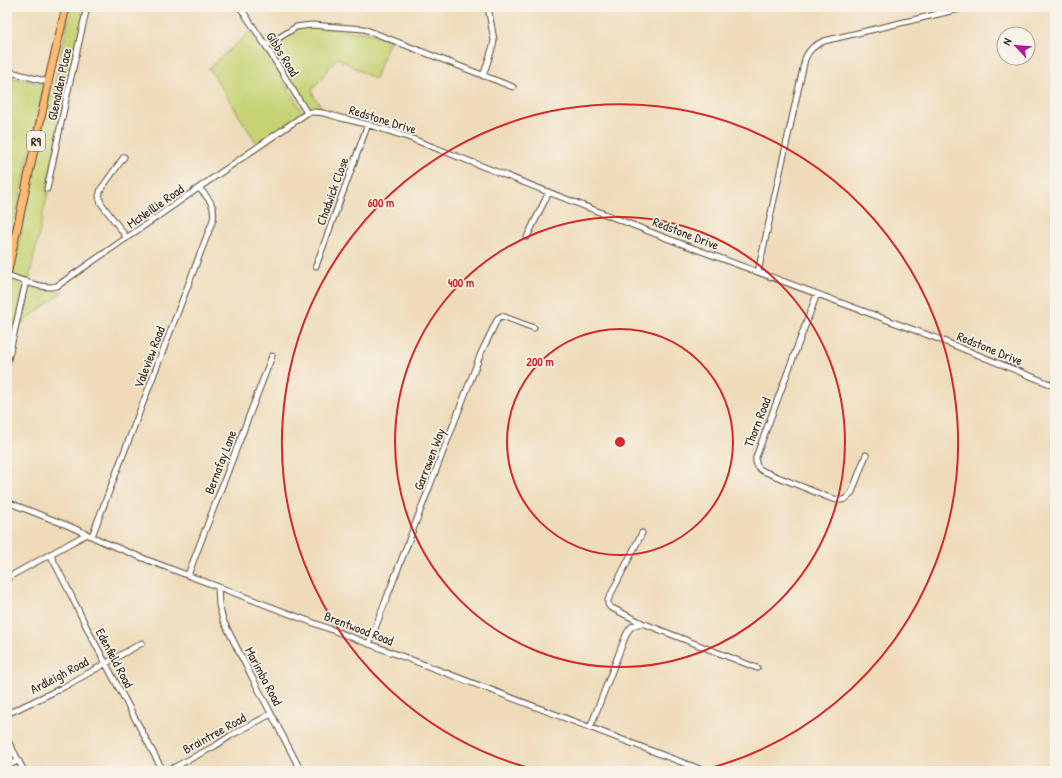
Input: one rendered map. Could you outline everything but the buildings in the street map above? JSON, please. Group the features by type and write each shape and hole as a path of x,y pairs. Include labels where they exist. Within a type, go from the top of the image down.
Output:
{"highway":[{"name":"R9","path":"7,275 48,82 66,7"}],"street":[{"name":"Glenalden Place","path":"48,189 87,7"},
{"name":"Gibbs Road","path":"240,7 307,113"},
{"path":"483,76 494,40 488,7"},
{"path":"758,272 805,59 810,50 814,46 824,41 968,7"},
{"path":"266,46 300,26 311,25 364,29 513,88"},
{"path":"7,71 48,82"},
{"name":"Redstone Drive","path":"307,113 322,113 368,124 410,138 758,272 936,338 1055,386"},
{"name":"McNeillie Road","path":"7,275 41,286 52,288 57,286 307,113"},
{"name":"Chadwick Close","path":"316,266 368,124"},
{"path":"124,157 101,189 100,196 101,203 127,238"},
{"name":"Valeview Road","path":"90,535 213,220 214,210 210,200 199,188"},
{"path":"527,237 549,192"},
{"path":"7,364 26,281"},
{"name":"Thorn Road","path":"817,294 755,462 763,471 840,501 849,497 852,492 866,455"},
{"name":"Garrowen Way","path":"369,644 481,353 498,318 502,316 534,328"},
{"name":"Bernafay Lane","path":"188,575 272,356"},
{"name":"Brentwood Road","path":"7,502 150,561 705,771"},
{"path":"642,533 608,600 608,604 645,624 757,668"},
{"path":"7,578 50,554 90,535"},
{"name":"Edenfield Road","path":"50,554 163,771"},
{"name":"Marimba Road","path":"218,587 219,605 223,620 301,771"},
{"path":"590,728 627,632 632,626 637,624 645,624"},
{"name":"Ardleigh Road","path":"7,714 62,688 142,643"},
{"name":"Braintree Road","path":"167,771 210,749 230,736 271,714"},
{"path":"7,739 24,771"},
{"path":"7,766 18,761"},
{"path":"687,771 692,766"}],"green space":[{"path":"71,7 86,7 67,91 64,93 53,90"},
{"path":"305,27 370,33 390,40 375,79 337,58 312,90 315,99 321,105 320,110 306,107 270,48 271,45 298,28"},
{"path":"250,32 254,32 303,113 257,144 209,68"},
{"path":"7,76 41,84 44,87 7,257"},
{"path":"54,94 62,96 65,99 46,191 48,192 29,280 14,276 12,272 50,96"},
{"path":"12,281 19,282 22,284 23,288 7,359 7,294"},
{"path":"31,287 63,292 24,321 24,323 21,321 27,290"}]}
